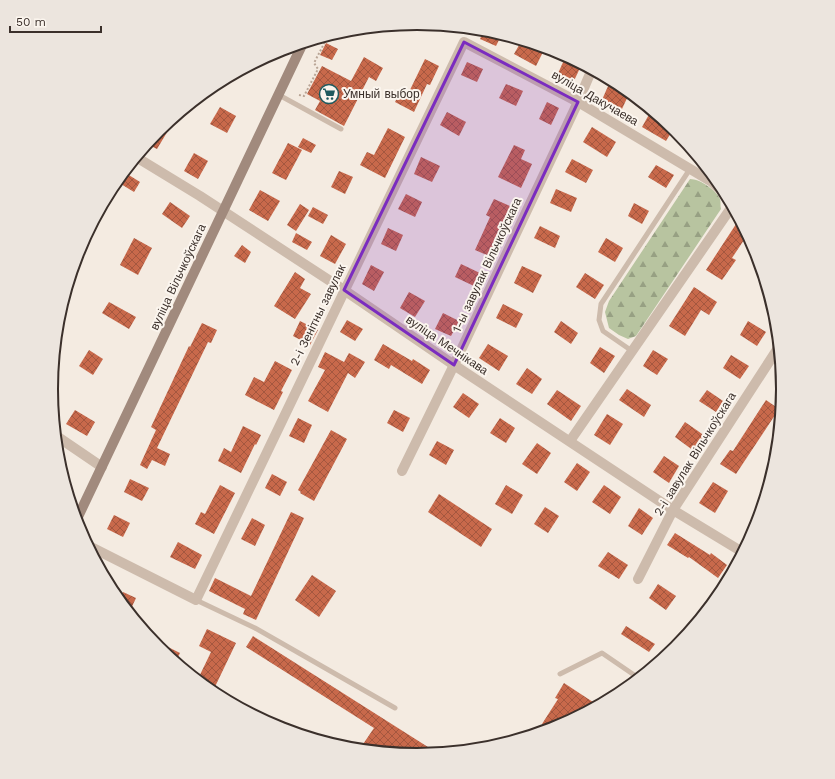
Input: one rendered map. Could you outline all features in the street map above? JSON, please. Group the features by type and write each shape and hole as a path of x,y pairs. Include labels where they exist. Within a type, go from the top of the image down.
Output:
{"main road":[{"name":"вуліца Вільчкоўскага","path":"80,513 300,50"}],"street":[{"name":"вуліца Дакучаева","path":"464,42 578,102 710,181"},
{"name":"2-і Зенітны завулак","path":"196,600 464,42"},
{"name":"1-ы завулак Вільчкоўскага","path":"402,471 454,365 590,74"},
{"name":"вуліца Мечнікава","path":"141,160 344,290 454,365 673,510 739,550"},
{"path":"570,442 729,210"},
{"name":"2-і завулак Вільчкоўскага","path":"638,579 673,510 775,353"},
{"path":"61,439 102,467"},
{"path":"95,549 196,600"}],"lane":[{"path":"279,95 341,129"},
{"path":"632,351 603,331 599,320 601,304 690,169"},
{"path":"196,600 255,628 394,708"},
{"path":"560,674 602,653 635,676"}],"path":[{"path":"292,102 296,95 304,96 318,69 314,63 325,42"}],"highlighted area":[{"path":"464,42 578,102 454,365 344,290"}],"green space":[{"path":"690,179 703,183 715,192 720,199 721,209 636,336 628,339 609,328 605,312 609,301"}],"building":[{"path":"481,36 499,39 496,46 480,39"},
{"path":"326,43 338,49 332,60 320,55"},
{"path":"519,45 543,53 536,66 514,54"},
{"path":"364,57 383,68 376,81 369,77 344,126 315,110 320,101 307,94 322,66 351,81"},
{"path":"425,59 439,66 430,85 427,84 414,112 395,102 401,90 408,94"},
{"path":"564,61 580,69 572,85 556,78"},
{"path":"467,62 483,69 477,82 461,75"},
{"path":"506,84 523,91 516,106 499,98"},
{"path":"608,85 627,98 621,111 601,102"},
{"path":"547,102 559,108 551,125 539,119"},
{"path":"220,107 236,116 227,133 210,124"},
{"path":"447,112 466,122 459,136 440,125"},
{"path":"649,114 671,134 666,141 642,127"},
{"path":"592,127 616,142 607,157 583,142"},
{"path":"388,128 405,137 385,178 360,165 367,152 374,155"},
{"path":"169,130 157,149 152,147"},
{"path":"303,138 316,145 311,153 298,147"},
{"path":"288,143 302,150 286,180 272,173"},
{"path":"514,145 525,150 521,159 532,164 521,188 498,177"},
{"path":"194,153 208,161 198,179 184,171"},
{"path":"421,157 440,166 432,182 414,174"},
{"path":"572,159 593,170 586,183 565,172"},
{"path":"656,165 674,175 666,188 648,177"},
{"path":"339,171 353,177 345,194 331,187"},
{"path":"129,175 140,182 134,192 122,185"},
{"path":"556,189 577,198 571,212 550,203"},
{"path":"260,190 280,201 268,221 249,210"},
{"path":"406,194 422,202 415,217 398,209"},
{"path":"494,199 510,206 489,256 475,250 490,217 486,215"},
{"path":"170,202 190,216 182,228 162,214"},
{"path":"634,203 649,211 642,224 628,216"},
{"path":"300,204 309,210 296,231 287,225"},
{"path":"313,207 328,215 323,224 308,216"},
{"path":"736,223 744,240 732,258 736,260 722,280 706,270"},
{"path":"540,226 560,236 555,248 534,238"},
{"path":"388,228 403,235 396,251 381,244"},
{"path":"296,233 312,242 307,250 292,242"},
{"path":"331,235 346,244 335,264 320,256"},
{"path":"134,238 152,248 138,275 120,265"},
{"path":"606,238 623,248 615,262 598,252"},
{"path":"242,245 251,252 245,263 234,256"},
{"path":"461,264 482,274 476,287 455,277"},
{"path":"371,265 384,272 374,291 362,284"},
{"path":"522,266 542,275 533,293 514,283"},
{"path":"295,272 305,279 300,288 311,294 295,319 274,306"},
{"path":"585,273 604,285 595,299 576,287"},
{"path":"694,287 717,302 709,315 701,310 685,336 669,326"},
{"path":"409,292 425,301 415,317 400,308"},
{"path":"109,302 136,317 129,329 102,313"},
{"path":"503,304 523,314 516,328 496,318"},
{"path":"443,313 459,321 451,336 435,329"},
{"path":"347,320 363,329 355,341 340,332"},
{"path":"300,321 318,330 310,345 293,336"},
{"path":"561,321 578,333 571,344 554,332"},
{"path":"748,321 766,332 757,346 740,335"},
{"path":"202,323 217,330 211,343 208,342 157,448 170,454 165,466 152,460 147,469 140,465 156,430 151,427 189,346 190,347"},
{"path":"383,344 412,361 413,359 430,370 422,384 391,365 389,369 374,360"},
{"path":"488,344 508,356 499,371 479,358"},
{"path":"600,347 615,356 604,373 590,363"},
{"path":"89,350 103,359 93,375 79,366"},
{"path":"653,350 668,359 657,375 643,366"},
{"path":"325,352 344,362 349,353 365,362 355,378 348,373 328,412 308,401 325,370 318,367"},
{"path":"731,355 749,366 740,379 723,368"},
{"path":"275,361 292,370 281,391 283,392 274,410 245,395 254,377 264,382"},
{"path":"527,368 542,379 532,394 516,384"},
{"path":"627,389 651,405 644,417 619,400"},
{"path":"557,390 581,406 571,421 547,404"},
{"path":"707,390 723,401 716,412 699,401"},
{"path":"463,393 479,404 469,418 453,407"},
{"path":"766,400 776,407 776,414 736,474 720,464 730,450 733,451"},
{"path":"75,410 95,422 87,436 66,424"},
{"path":"394,410 410,418 403,432 387,423"},
{"path":"607,414 623,424 610,445 594,435"},
{"path":"298,418 312,425 304,443 289,436"},
{"path":"500,418 515,428 506,443 490,433"},
{"path":"685,422 705,436 694,451 675,437"},
{"path":"243,426 261,435 241,473 218,461 224,448 231,452"},
{"path":"331,430 347,439 314,501 300,493 301,492 298,490"},
{"path":"437,441 454,450 446,465 429,455"},
{"path":"537,443 551,453 537,474 522,464"},
{"path":"664,456 679,466 669,483 653,472"},
{"path":"577,463 590,472 577,491 564,482"},
{"path":"272,474 287,482 280,496 265,488"},
{"path":"130,479 149,488 142,501 124,492"},
{"path":"713,482 728,491 715,513 699,503"},
{"path":"220,485 235,493 214,534 195,524 201,512 205,514"},
{"path":"506,485 523,495 512,514 495,504"},
{"path":"604,485 621,497 610,514 592,502"},
{"path":"439,494 492,529 481,547 428,512"},
{"path":"545,507 559,516 548,533 534,524"},
{"path":"639,508 653,518 642,535 628,526"},
{"path":"291,512 304,518 256,620 243,614 245,609 209,591 215,578 251,596"},
{"path":"114,515 130,523 123,537 107,529"},
{"path":"252,518 265,525 255,546 241,539"},
{"path":"675,533 710,555 711,553 727,565 718,578 689,557 688,558 667,545"},
{"path":"178,542 202,555 195,569 170,557"},
{"path":"608,552 628,565 619,579 598,566"},
{"path":"312,575 336,591 319,617 295,600"},
{"path":"658,584 676,596 666,610 649,598"},
{"path":"123,592 136,598 132,607 122,593"},
{"path":"626,626 655,644 649,652 621,634"},
{"path":"207,629 236,643 215,686 200,675 211,652 199,646"},
{"path":"253,636 430,748 394,748 363,745 374,728 246,647"},
{"path":"164,645 180,653 178,658"},
{"path":"564,683 594,703 577,712 545,726 542,724 558,699 555,698"}],"place":[{"name":"Умный выбор","path":"329,94"}]}
